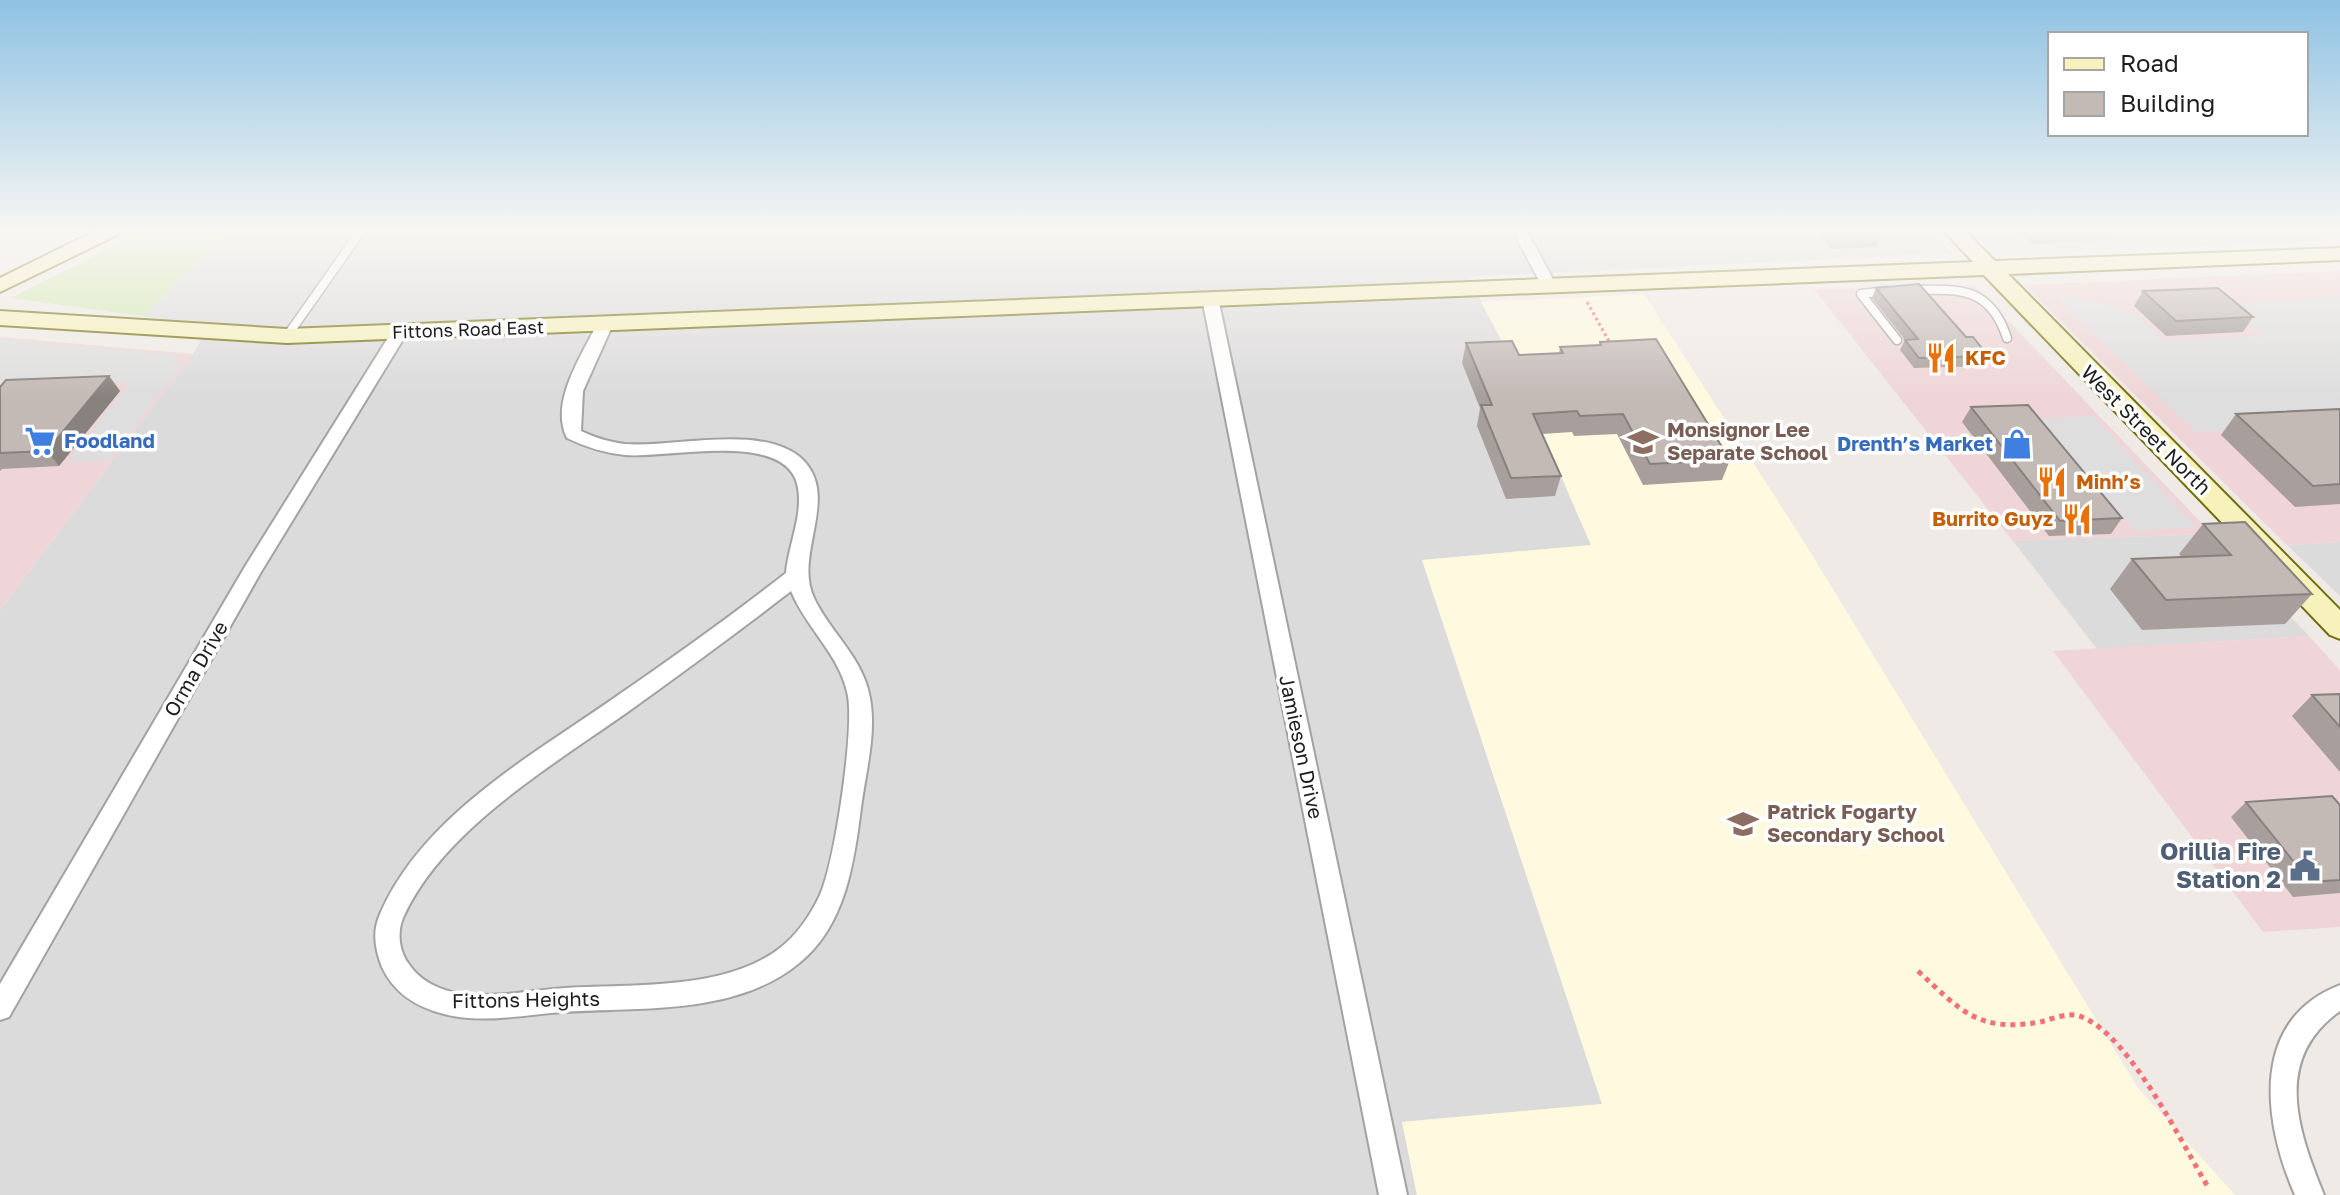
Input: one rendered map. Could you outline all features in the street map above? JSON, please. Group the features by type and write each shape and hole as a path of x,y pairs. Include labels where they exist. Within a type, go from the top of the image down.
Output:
{"street":[{"name":"Fittons Road East","path":"0,318 287,336 1502,287"},
{"name":"West Street North","path":"2009,287 2340,628"},
{"name":"Jamieson Drive","path":"1210,298 1393,1195"},
{"path":"605,324 576,386 569,421 573,434 587,444 635,450 761,447 783,455 799,466 810,500 796,576"},
{"name":"Orma Drive","path":"0,1008 253,570 399,333"},
{"name":"Fittons Heights","path":"796,576 804,599 856,683 860,733 843,856 834,891 816,925 788,957 751,977 664,996 463,1005 421,997 402,979 387,949 390,918 413,876 444,840 522,775 734,625 796,576"},
{"path":"2310,1195 2294,1154 2285,1118 2288,1051 2319,1008 2340,997"}],"lane":[{"path":"287,336 322,287"},
{"path":"1897,340 1862,297 1862,292 1974,291 2002,317 2007,338"}],"path":[{"path":"1583,295 1616,354"},
{"path":"1918,971 1963,1012 1977,1022 1992,1027 2006,1028 2070,1015 2091,1020 2110,1034 2134,1067 2208,1187"}],"shaded area":[{"path":"173,287 1474,287 1505,347 1591,545 1422,560 1602,1104 1402,1122 1417,1195 0,1195 0,610 193,354 209,327 142,316"},
{"path":"1976,287 2212,534 2013,541 1814,289"},
{"path":"2026,287 2340,287 2340,542 2287,545"},
{"name":"Patrick Fogarty Secondary School","path":"1644,294 1801,537 2138,1088 2235,1195 1417,1195 1402,1122 1602,1104 1422,560 1591,545 1505,347 1481,302"},
{"path":"2055,296 2086,298 2141,318 2165,340 2262,336 2227,304 2340,297 2340,426 2196,432"},
{"path":"0,337 193,354 0,610"},
{"path":"0,339 180,355 173,363 183,363 108,461 68,462 130,382 13,389 0,404"},
{"path":"2093,416 2196,527 2135,531 2036,419"},
{"path":"2212,534 2309,636 2097,649 2013,541"},
{"path":"2340,542 2340,596 2287,545"},
{"path":"2309,636 2340,670 2340,927 2263,932 2053,651"}],"green space":[{"path":"33,287 173,287 142,316 11,298"}],"building":[{"path":"1921,287 1966,337 1973,337 1988,356 1919,358 1905,340 1918,339 1876,288"},
{"path":"2218,288 2253,317 2176,321 2143,291"},
{"path":"1656,339 1730,460 1650,464 1623,414 1580,416 1577,411 1533,414 1561,476 1511,478 1481,405 1492,405 1466,343 1512,341 1519,355 1563,353 1560,347 1601,345 1600,342"},
{"name":"Foodland","path":"109,376 47,451 0,453 0,387 6,380"},
{"path":"2028,405 2122,518 2060,521 1971,407"},
{"path":"2340,409 2340,484 2313,486 2236,414"},
{"path":"2245,522 2312,594 2166,600 2132,559 2231,555 2203,524"},
{"path":"2340,694 2340,727 2312,695"},
{"path":"2332,796 2340,805 2340,880 2310,882 2246,802"}],"place":[{"name":"KFC","path":"1941,358"},
{"name":"Foodland","path":"40,441"},
{"name":"Monsignor Lee Separate School","path":"1643,442"},
{"name":"Drenth’s Market","path":"2017,444"},
{"name":"Minh’s","path":"2052,482"},
{"name":"Burrito Guyz","path":"2077,519"},
{"name":"Patrick Fogarty Secondary School","path":"1743,824"},
{"name":"Orillia Fire Station 2","path":"2305,866"}]}
